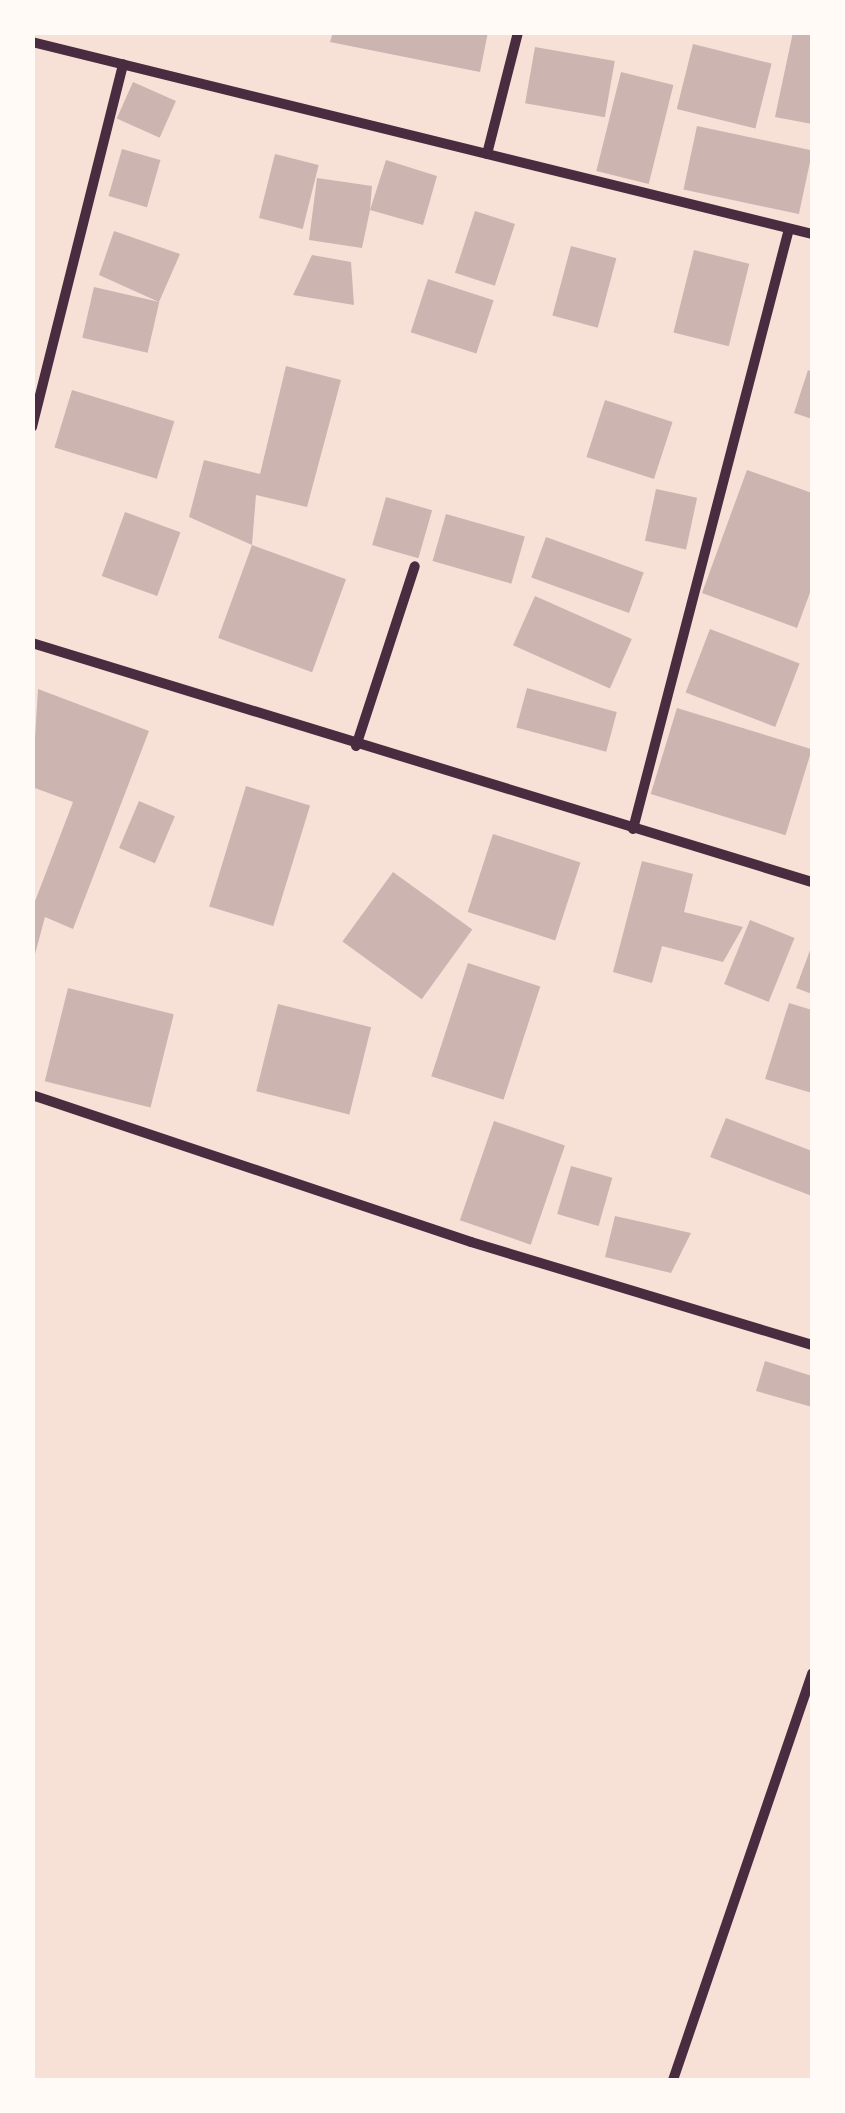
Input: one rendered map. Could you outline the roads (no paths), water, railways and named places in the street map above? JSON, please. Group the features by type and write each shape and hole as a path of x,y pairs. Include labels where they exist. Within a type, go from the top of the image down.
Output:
{"street":[{"path":"487,154 518,32"},
{"path":"32,42 812,234"},
{"path":"32,427 123,64"},
{"path":"633,828 790,228"},
{"path":"356,746 414,566"},
{"path":"32,642 356,746 812,882"},
{"path":"32,1096 471,1242 812,1345"},
{"path":"673,2080 812,1673"}]}
